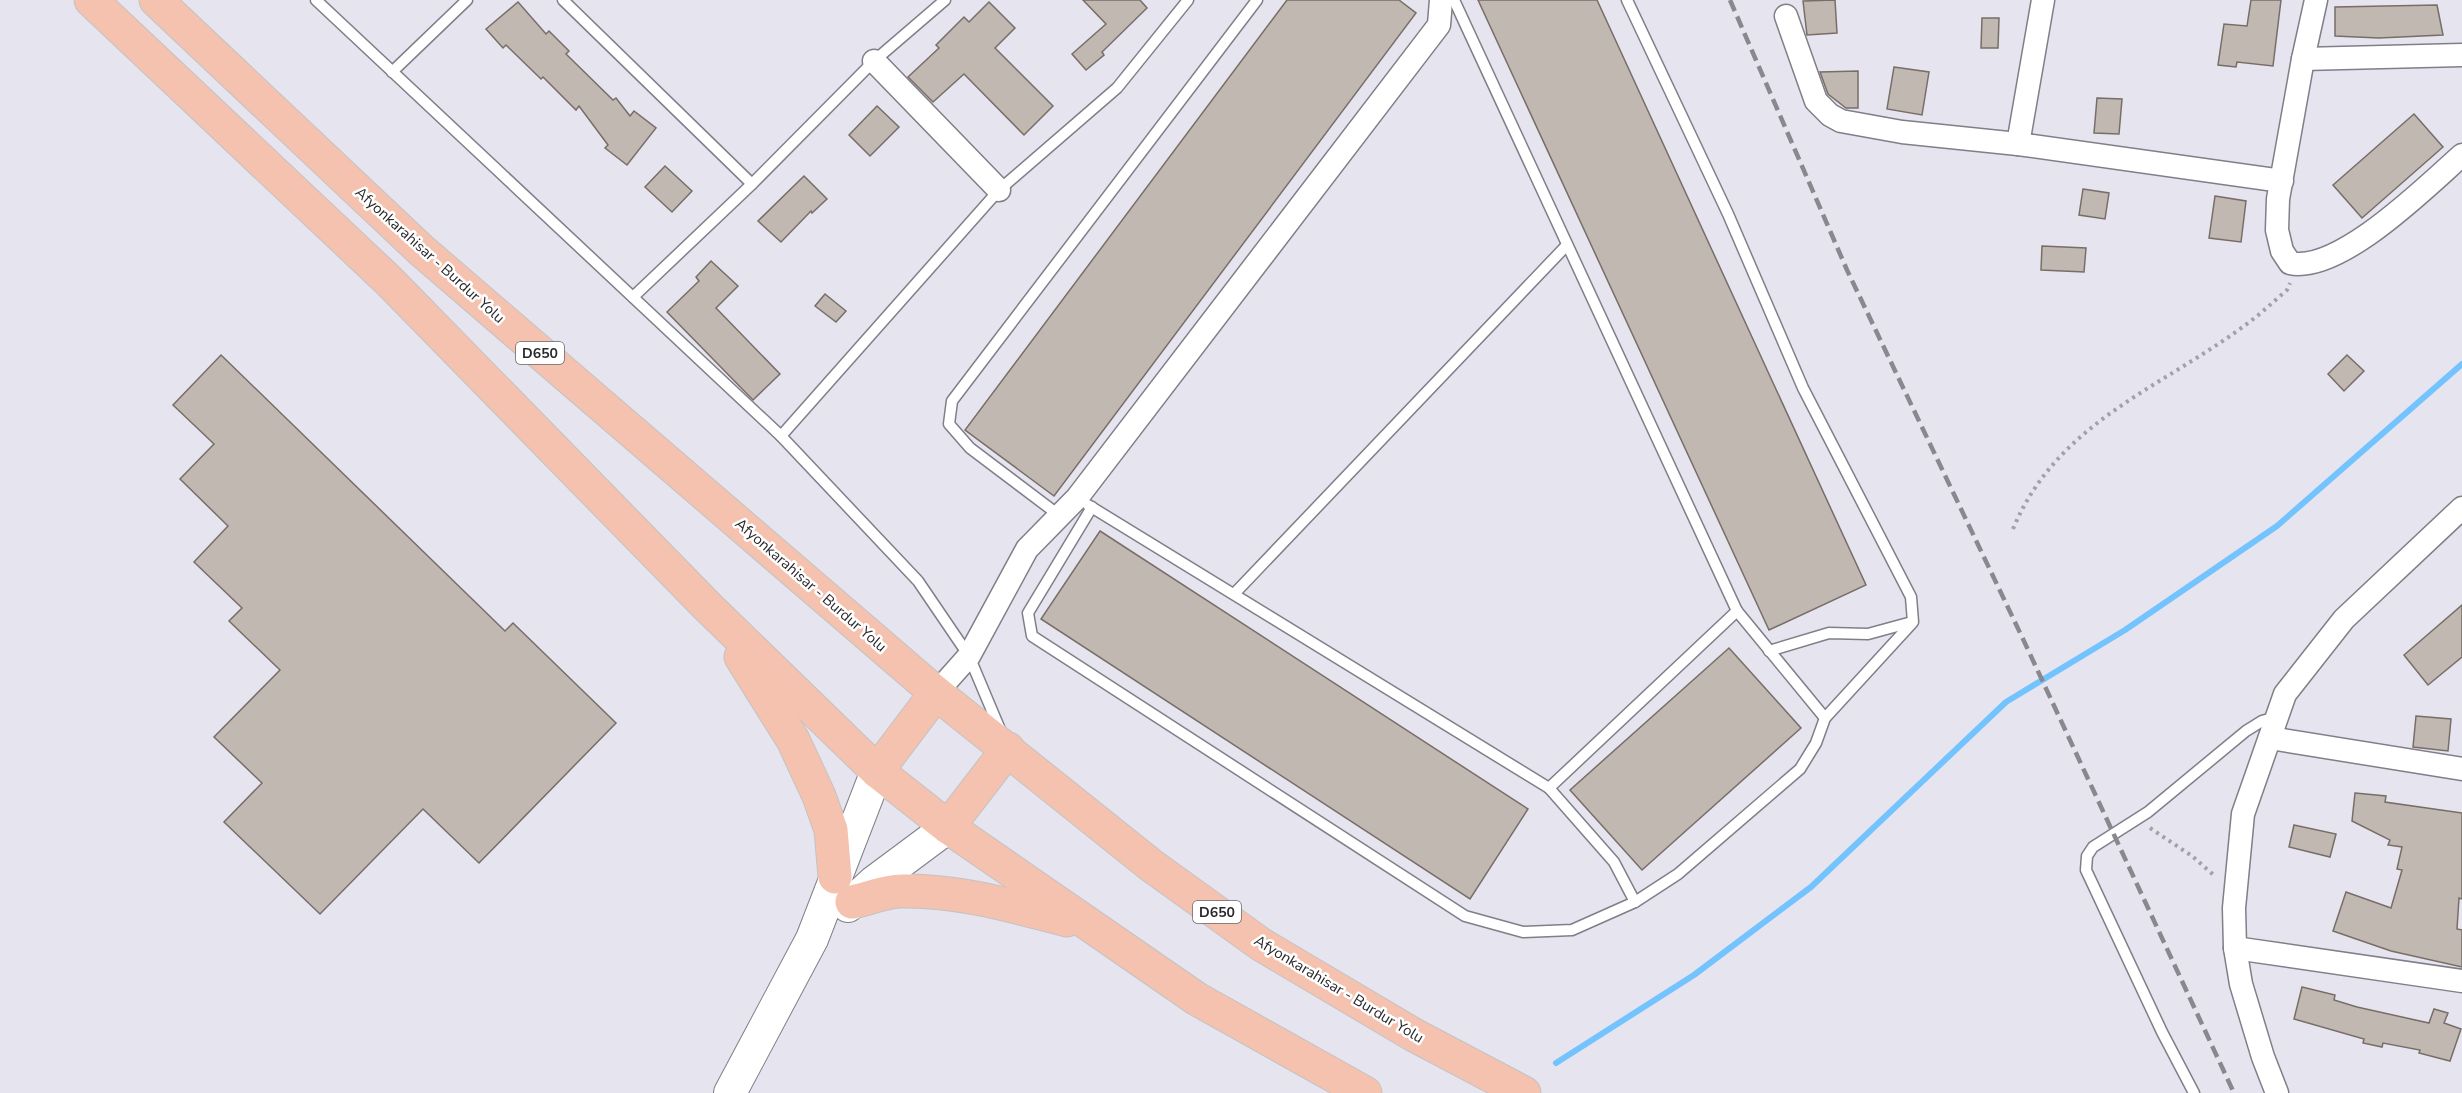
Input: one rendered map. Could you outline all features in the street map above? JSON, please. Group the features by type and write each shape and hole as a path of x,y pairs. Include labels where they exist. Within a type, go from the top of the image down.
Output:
{"highway":[{"path":"91,0 389,281 707,606 877,771 948,827 1197,999 1365,1093"},
{"name":"Afyonkarahisar - Burdur Yolu","path":"156,0 421,250 936,693 1152,866 1262,945 1414,1035 1524,1093"},
{"path":"707,606 793,740 819,796 831,830 844,890 949,894 1007,904 1090,927"},
{"path":"877,771 936,693"},
{"path":"948,827 1008,749"}],"main road":[{"path":"730,1093 812,939 844,890 877,771"},
{"path":"844,890 874,882 948,827"}],"street":[{"path":"936,693 969,656 1027,549 1060,516 1085,503 1439,25 1441,0"},
{"path":"2018,144 2043,0"},
{"path":"2316,0 2303,59 2282,181 2277,230 2282,251 2290,263 2297,265 2314,262 2339,252 2382,225 2462,155"},
{"path":"1786,16 1816,101 1840,121 1902,132 2018,144 2282,181"},
{"path":"2303,59 2462,55"},
{"path":"874,61 999,190"},
{"path":"2277,1093 2263,1057 2241,984 2235,948 2235,893 2243,814 2285,694 2344,619 2462,508"},
{"path":"2273,728 2462,769"},
{"path":"2235,948 2462,981"}],"lane":[{"path":"316,0 781,436 918,581 969,656 1008,749"},
{"path":"392,72 467,0"},
{"path":"563,0 752,184"},
{"path":"633,297 752,184 874,61 945,0"},
{"path":"781,436 999,190 1117,88 1188,0"},
{"path":"1060,516 970,448 949,424 952,401 1257,0"},
{"path":"1454,0 1737,611 1825,718"},
{"path":"1627,0 1728,214 1803,388 1911,597 1913,622 1825,718 1816,744 1800,769 1678,874 1635,902 1572,930 1523,932 1466,916 1032,636 1028,613 1085,503 1549,789 1614,862 1635,902"},
{"path":"1234,594 1567,245"},
{"path":"1549,789 1737,611"},
{"path":"1769,651 1829,633 1868,634 1913,622"},
{"path":"2194,1093 2162,1032 2086,870 2087,856 2093,848 2137,820 2246,731 2262,721 2273,728"}],"path":[{"path":"2013,530 2033,489 2060,454 2130,398 2252,320 2287,290 2297,265"},
{"path":"2137,820 2192,856 2235,893"}],"building":[{"path":"1083,0 1140,0 1147,8 1102,52 1104,55 1086,70 1072,54 1106,24"},
{"path":"1287,0 1399,0 1416,13 1054,496 965,430"},
{"path":"1478,0 1597,0 1866,585 1769,630"},
{"path":"1835,0 1837,33 1807,35 1803,1"},
{"path":"2251,0 2281,0 2273,66 2237,62 2236,67 2218,65 2224,24 2247,26"},
{"path":"518,2 546,34 549,31 569,51 566,54 613,100 616,98 630,116 634,111 656,128 627,165 605,148 608,145 579,106 576,110 506,45 503,48 486,29"},
{"path":"989,2 1015,28 995,48 1053,106 1024,135 964,74 933,102 908,77 939,48 936,45 964,17 969,22"},
{"path":"2437,5 2443,35 2379,38 2335,36 2335,7"},
{"path":"1982,18 1999,18 1998,48 1981,48"},
{"path":"1894,67 1929,72 1922,115 1887,109"},
{"path":"1858,71 1858,108 1846,108 1828,94 1820,72"},
{"path":"2097,98 2122,99 2119,134 2094,133"},
{"path":"877,106 899,127 870,156 849,135"},
{"path":"2414,114 2443,147 2362,218 2333,185"},
{"path":"665,166 692,191 672,212 645,187"},
{"path":"804,176 827,199 812,213 811,211 781,242 758,221"},
{"path":"2083,189 2109,193 2105,219 2079,215"},
{"path":"2215,196 2246,201 2241,242 2209,238"},
{"path":"2042,246 2086,248 2084,272 2041,270"},
{"path":"711,261 738,286 716,308 780,374 753,400 667,312 699,281 696,277"},
{"path":"825,294 846,311 836,322 815,306"},
{"path":"221,355 505,631 513,623 616,723 479,863 423,809 320,914 224,822 262,783 214,737 280,670 229,621 242,608 194,562 228,526 180,479 214,444 173,405"},
{"path":"2347,355 2364,371 2344,391 2328,374"},
{"path":"1100,531 1528,809 1470,899 1041,619"},
{"path":"2462,605 2462,657 2428,685 2404,655"},
{"path":"1729,648 1801,728 1642,870 1570,790"},
{"path":"2416,716 2451,719 2448,751 2413,747"},
{"path":"2355,793 2386,796 2385,802 2462,813 2462,899 2459,898 2457,929 2462,930 2462,967 2391,951 2333,931 2346,892 2391,908 2402,870 2397,869 2402,847 2388,845 2390,840 2352,821"},
{"path":"2294,825 2336,834 2330,857 2289,847"},
{"path":"2302,987 2335,995 2334,1000 2357,1007 2429,1023 2434,1009 2448,1013 2444,1023 2461,1029 2450,1061 2419,1053 2420,1050 2383,1043 2382,1047 2363,1043 2364,1039 2294,1019"}],"waterway":[{"path":"1556,1063 1694,975 1811,887 2006,702 2125,630 2277,526 2462,364"}],"railway":[{"path":"1730,0 1847,270 2023,639 2234,1093"}]}
